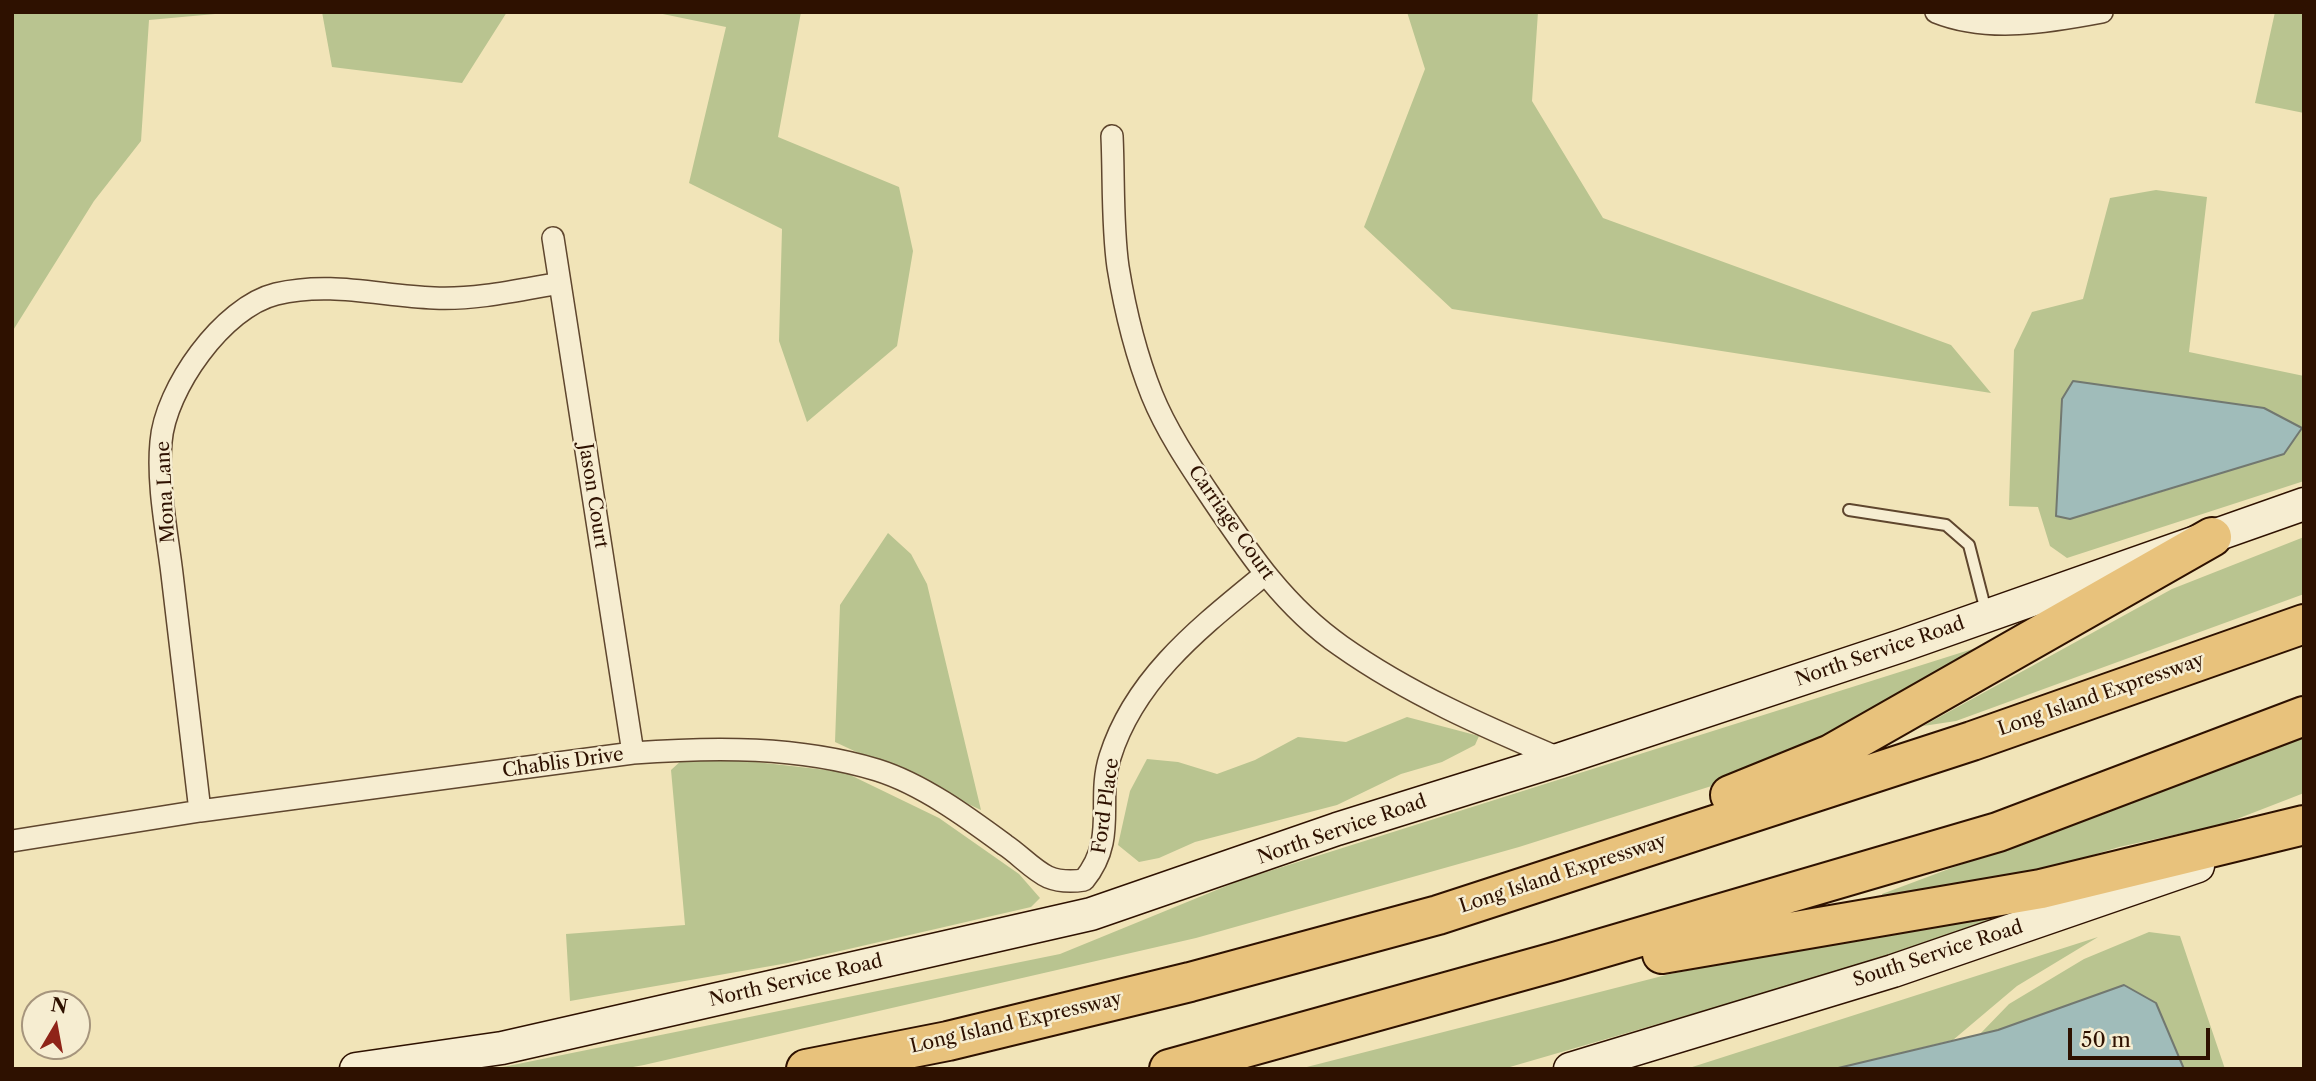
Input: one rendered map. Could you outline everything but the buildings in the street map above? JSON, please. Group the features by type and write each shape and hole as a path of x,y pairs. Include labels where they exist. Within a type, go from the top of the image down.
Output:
{"highway":[{"path":"1438,915 1831,754 2212,537"},
{"name":"Long Island Expressway","path":"806,1069 975,1034 1190,982 1438,915 1972,741 2304,624"},
{"path":"1169,1069 1558,961 1998,832 2304,716"},
{"path":"1558,961 1651,955 2042,889 2304,828"}],"main road":[{"name":"North Service Road","path":"356,1069 502,1048 1091,914 1338,829 1561,759 1987,616 2304,504"},
{"name":"South Service Road","path":"1570,1069 1893,971 2304,828"}],"street":[{"path":"1936,12 1993,24 2046,22 2102,12"},
{"name":"Carriage Court","path":"1112,136 1118,266 1131,329 1153,396 1192,468 1264,575 1300,613 1340,646 1395,681 1463,718 1561,759"},
{"name":"Jason Court","path":"553,238 634,754"},
{"name":"Mona Lane","path":"200,811 167,535 161,441 172,403 191,365 232,319 273,295 314,288 345,288 437,299 486,295 560,283"},
{"name":"Ford Place","path":"1084,880 1099,862 1109,758 1135,704 1170,655 1264,575"},
{"name":"Chablis Drive","path":"12,841 200,811 634,754 693,749 762,750 832,759 879,771 921,791 1005,844 1046,876 1066,882 1084,880"}],"lane":[{"path":"1849,510 1946,525 1969,545 1987,616"}],"green space":[{"path":"12,12 237,12 149,20 141,141 94,201 12,332"},
{"path":"322,12 507,12 462,83 332,67"},
{"path":"653,12 801,12 778,137 899,187 913,251 897,346 807,422 779,341 782,229 689,183 726,27"},
{"path":"1407,12 1538,12 1532,101 1603,218 1951,345 1991,393 1452,309 1364,227 1425,69"},
{"path":"2275,12 2304,12 2304,113 2255,103"},
{"path":"2156,190 2207,197 2189,352 2304,376 2304,481 2067,558 2050,546 2038,507 2009,506 2014,350 2032,312 2083,299 2110,198","holes":["2302,428 2284,454 2109,508"]},
{"path":"888,533 911,554 927,584 981,810 835,742 840,605"},
{"path":"2304,537 2304,594 1956,721 1923,726 2172,589"},
{"path":"2039,628 1781,764 1519,847 1196,938 644,1065 622,1069 493,1069 1060,954 1241,880"},
{"path":"1407,717 1479,736 1475,745 1442,762 1401,774 1337,805 1195,842 1159,858 1139,862 1118,845 1130,791 1147,759 1178,762 1217,774 1255,760 1298,737 1346,742"},
{"path":"2304,736 2304,793 2224,824 2119,847 2005,882 1884,905 1882,894"},
{"path":"720,758 844,772 939,818 1019,874 1040,898 1031,907 788,963 570,1001 566,934 685,925 671,770 683,759"},
{"path":"2059,899 1816,978 1503,1069 1299,1069 1670,974"},
{"path":"2149,932 2180,936 2225,1069 2184,1069 2156,1004 1979,1035 2009,1004 2084,959"},
{"path":"2098,937 2017,986 1953,1040 1834,1069 1686,1069"}],"water":[{"path":"2073,381 2264,408 2302,428 2284,454 2070,519 2056,516 2062,399"},
{"path":"2124,985 2156,1003 2184,1069 1834,1069 1998,1030"}]}
